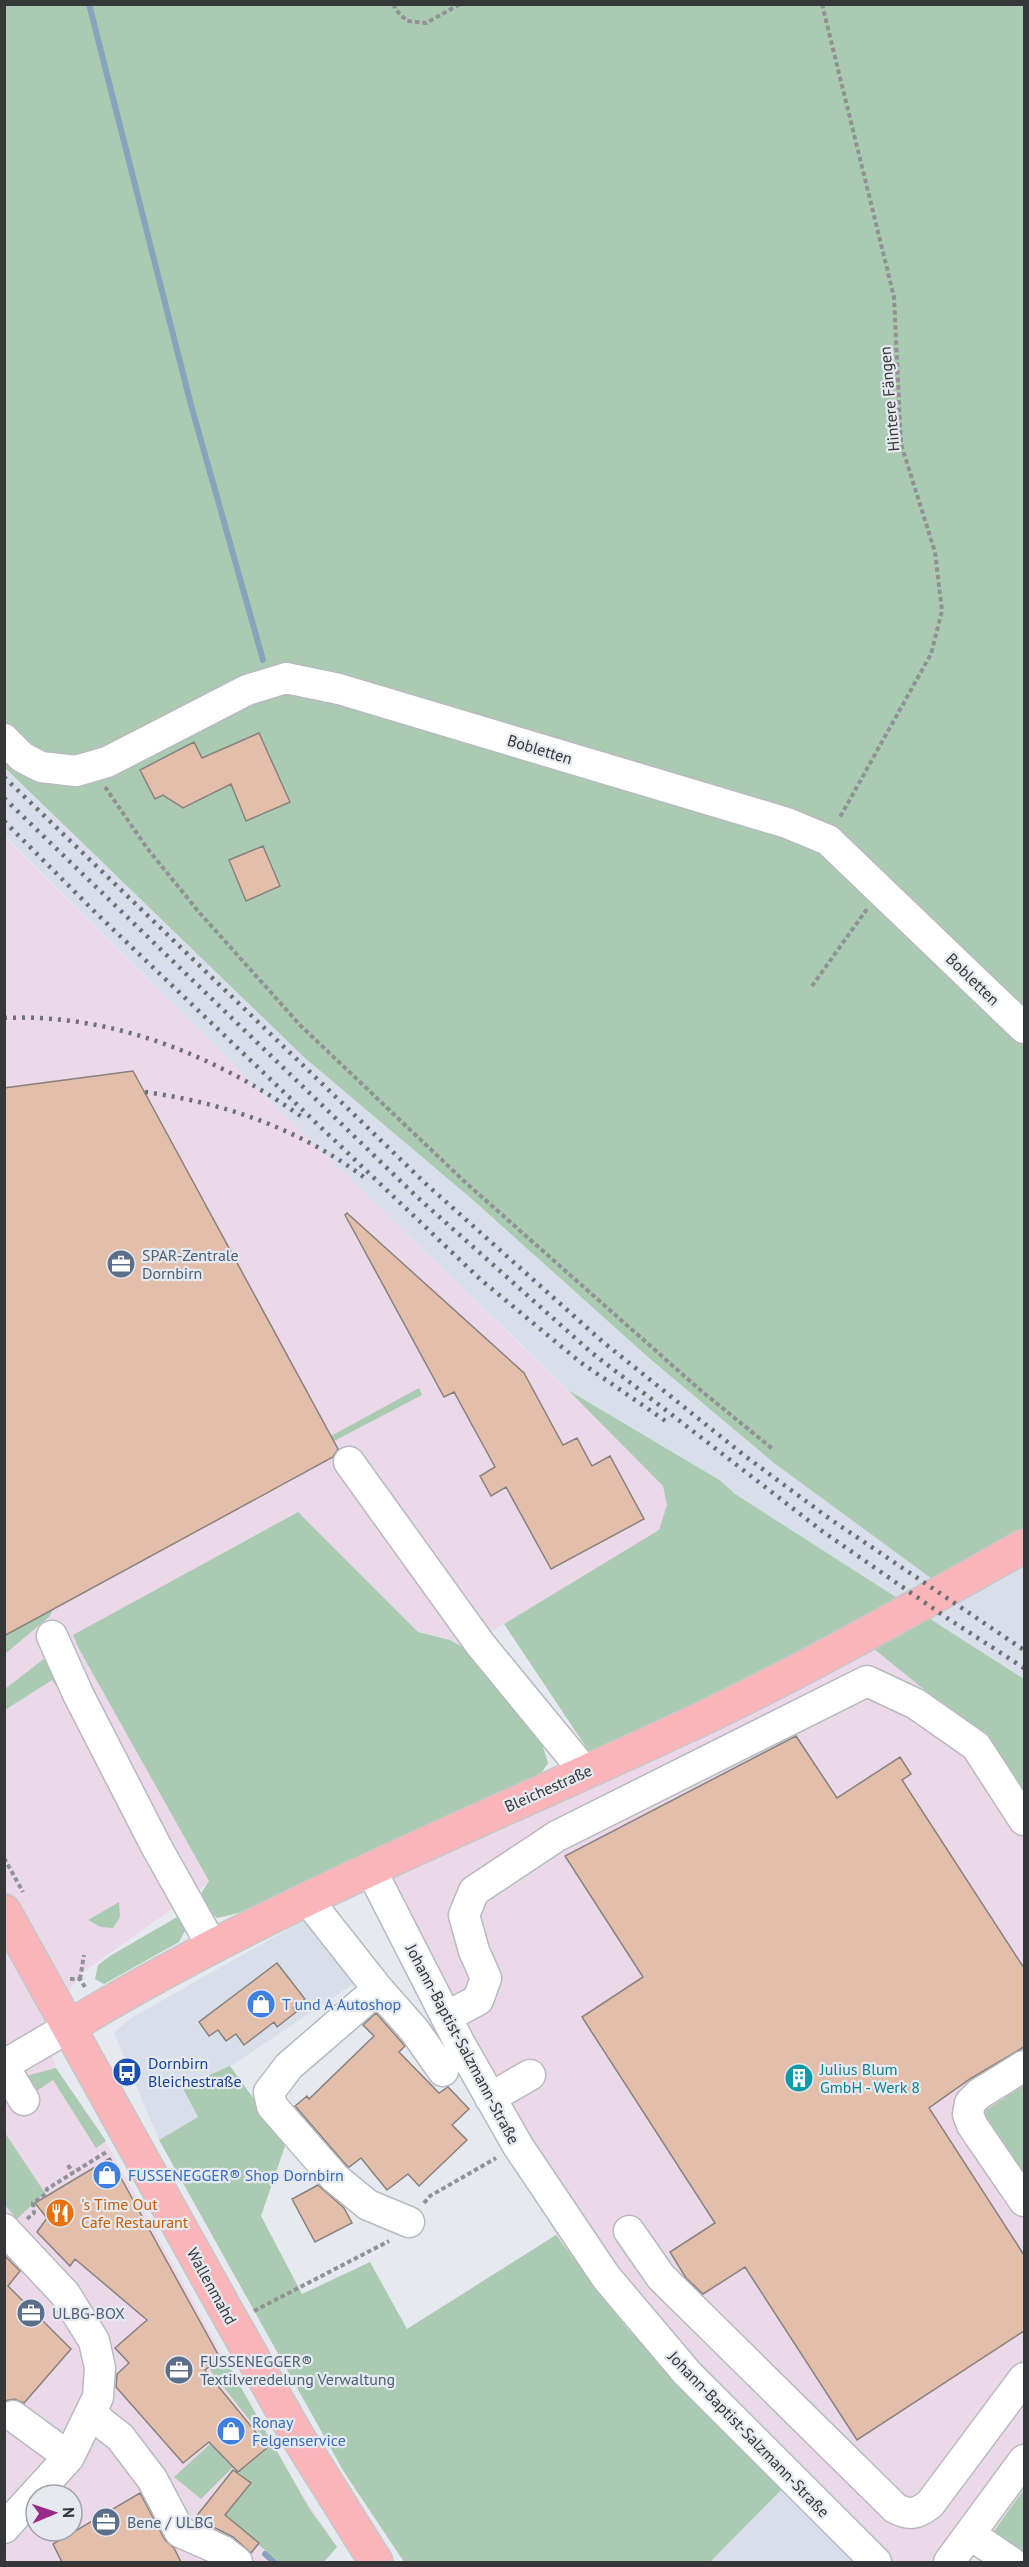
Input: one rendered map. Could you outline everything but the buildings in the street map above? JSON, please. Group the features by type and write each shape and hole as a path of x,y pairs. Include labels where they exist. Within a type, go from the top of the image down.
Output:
{"main road":[{"name":"Bleichestraße","path":"69,2027 212,1946 370,1868 699,1720 865,1635 1024,1546"},
{"name":"Wallenmahd","path":"4,1911 296,2434 376,2562"}],"street":[{"name":"Bobletten","path":"4,740 22,756 41,767 76,771 107,762 248,690 286,678 339,689 787,823 828,840 1024,1028"},
{"path":"349,1462 480,1644 585,1772"},
{"path":"52,1636 78,1694 151,1836 212,1946"},
{"path":"447,2017 478,2000 486,1978 474,1952 464,1915 474,1891 558,1836 867,1681 916,1704 976,1746 1024,1820"},
{"name":"Johann-Baptist-Salzmann-Straße","path":"370,1868 490,2098 518,2146 606,2277 687,2373 876,2562"},
{"path":"307,1899 378,1989 415,2031 444,2071"},
{"path":"378,1989 289,2066 269,2092 272,2106 335,2178 368,2205 409,2222"},
{"path":"24,2100 4,2066 69,2027"},
{"path":"1024,2066 979,2094 970,2103 968,2114 972,2125 1024,2201"},
{"path":"490,2098 531,2075"},
{"path":"4,2528 69,2457 98,2397 100,2368 94,2341 65,2294 15,2225"},
{"path":"629,2231 662,2277 895,2508 907,2514 918,2513 930,2504 1024,2378"},
{"path":"92,2412 120,2437 152,2479 180,2532 223,2551 237,2562"},
{"path":"13,2416 69,2457"},
{"path":"950,2562 1024,2460"},
{"path":"971,2535 1011,2562"}],"path":[{"path":"394,4 395,9 406,21 426,23 460,4"},
{"name":"Hintere Fängen","path":"822,4 894,297 902,444 935,552 942,611 931,654 828,840"},
{"path":"93,766 114,803 147,848 300,1025 465,1182 699,1389 774,1450"},
{"path":"812,986 880,890"},
{"path":"84,1955 80,1979 84,1985"},
{"path":"67,1981 72,1978 80,1979"},
{"path":"15,2225 34,2213 33,2203 46,2194 47,2189 113,2148"},
{"path":"95,2159 99,2165"},
{"path":"68,2165 73,2173"}],"shaded area":[{"path":"4,768 306,1058 473,1200 649,1358 774,1463 939,1584 1024,1536 1024,1679 735,1494 721,1481 568,1390 271,1102 5,836"},
{"path":"4,836 271,1102 632,1453 663,1486 667,1505 660,1530 464,1648 450,1640 418,1632 297,1512 74,1635 79,1649 210,1882 82,1973 44,2025 56,2068 106,2142 280,2461 337,2547 323,2562 5,2562"},
{"path":"858,1636 984,1738 1024,1803 1024,2085 983,2112 1024,2173 1024,2489 987,2541 965,2562 870,2562 626,2327 556,2235 368,1885"},
{"path":"306,1919 356,1982 228,2068 182,2087 198,2117 159,2140 114,2033 131,2018"},
{"path":"787,2484 870,2562 709,2562"}],"green space":[{"path":"4,5 1024,5 1024,1536 939,1584 774,1463 649,1358 473,1200 305,1058 5,768"},
{"path":"419,1388 422,1395 334,1441 331,1436"},
{"path":"568,1390 721,1481 735,1494 1024,1679 1024,1803 984,1738 858,1636 594,1759 504,1624 659,1530 667,1505 663,1486"},
{"path":"298,1512 418,1632 450,1640 464,1648 482,1666 542,1744 548,1763 540,1775 238,1913 217,1918 202,1905 202,1892 209,1881 73,1635"},
{"path":"53,1609 50,1616 5,1654 5,1636"},
{"path":"45,1658 52,1662 65,1687 61,1692 52,1680 5,1710 5,1689"},
{"path":"119,1902 120,1917 113,1928 101,1927 88,1920"},
{"path":"184,1913 188,1925 179,1942 104,1984 95,1979 98,1965 110,1956"},
{"path":"230,2066 286,2143 261,2216 302,2294 370,2262 407,2329 556,2235 626,2327 787,2484 710,2562 404,2562 344,2472 159,2140 198,2117 182,2087"},
{"path":"56,2068 106,2141 96,2148 53,2080 32,2094 22,2077"},
{"path":"1024,2085 1024,2173 983,2112"},
{"path":"5,2133 45,2193 17,2219 5,2205"},
{"path":"225,2359 309,2508 337,2547 324,2562 279,2562 219,2511 247,2483 234,2466 201,2499 174,2477 210,2444 229,2463 235,2458 244,2468 270,2446 210,2370"},
{"path":"1024,2489 1024,2562 987,2541"}],"waterway":[{"path":"89,4 191,405 263,660"},
{"path":"265,2554 274,2562"}],"railway":[{"path":"4,777 426,1184 603,1342 745,1456 830,1519 1024,1650"},
{"path":"4,798 416,1196 592,1353 822,1531 947,1618 1024,1668"},
{"path":"4,821 97,914 480,1279 580,1362 667,1422"},
{"path":"4,1018 44,1018 84,1023 123,1031 161,1043 235,1075 302,1117"},
{"path":"145,1092 204,1103 261,1121 314,1145 365,1178"}],"place":[{"name":"SPAR-Zentrale Dornbirn","path":"121,1264"},
{"name":"T und A Autoshop","path":"261,2004"},
{"name":"Dornbirn Bleichestraße","path":"127,2072"},
{"name":"Julius Blum GmbH - Werk 8","path":"799,2078"},
{"name":"FUSSENEGGER® Shop Dornbirn","path":"107,2175"},
{"name":"'s Time Out Cafe Restaurant","path":"60,2213"},
{"name":"ULBG-BOX","path":"31,2313"},
{"name":"FUSSENEGGER® Textilveredelung Verwaltung","path":"179,2370"},
{"name":"Ronay Felgenservice","path":"231,2431"},
{"name":"Bene / ULBG","path":"106,2522"}]}
